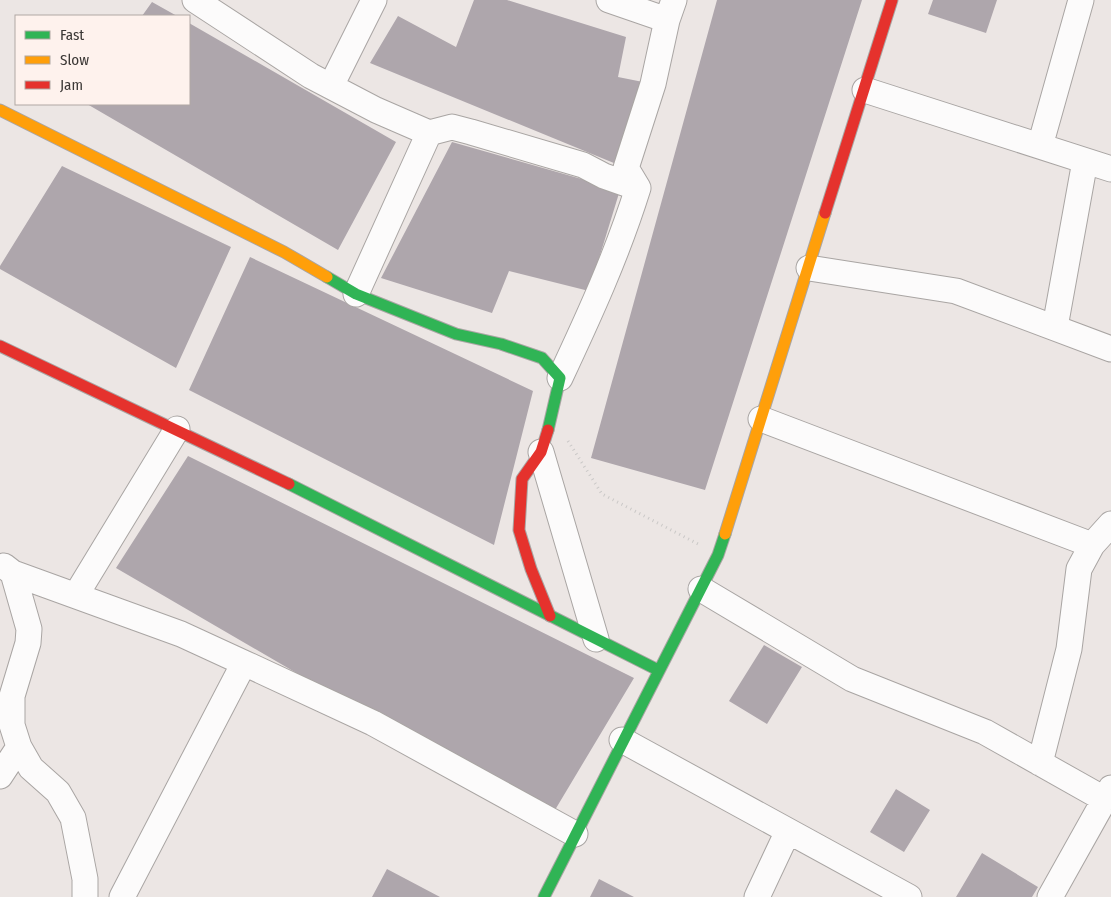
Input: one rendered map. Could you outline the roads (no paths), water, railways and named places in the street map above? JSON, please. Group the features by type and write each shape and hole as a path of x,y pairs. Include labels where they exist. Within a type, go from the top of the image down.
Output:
{"street":[{"path":"195,0 331,86 376,110 429,133 452,127 583,165 604,176 638,188"},
{"path":"331,86 374,0"},
{"path":"550,616 531,569 519,530 522,479 541,452 560,378 601,292 622,239 638,188 626,168 653,84 670,10 609,0"},
{"path":"544,897 622,740 718,555 892,0"},
{"path":"1040,146 1081,0"},
{"path":"865,90 1111,169"},
{"path":"0,110 284,252 356,294 456,334 501,344 542,358 560,378"},
{"path":"356,294 429,133"},
{"path":"1055,327 1085,161"},
{"path":"809,268 956,291 1111,349"},
{"path":"2,350 177,429 658,670"},
{"path":"761,419 1092,545"},
{"path":"76,596 177,429"},
{"path":"541,452 596,639"},
{"path":"1040,763 1069,649 1079,570 1092,545 1111,524"},
{"path":"6,568 76,596 182,634 373,723 575,834"},
{"path":"6,568 29,629 28,643 12,696 12,763 58,792 73,818 85,879 84,897"},
{"path":"700,589 852,679 985,732 1040,763 1108,794 1050,897"},
{"path":"122,897 244,663"},
{"path":"622,740 908,897"},
{"path":"756,897 788,831"}]}
